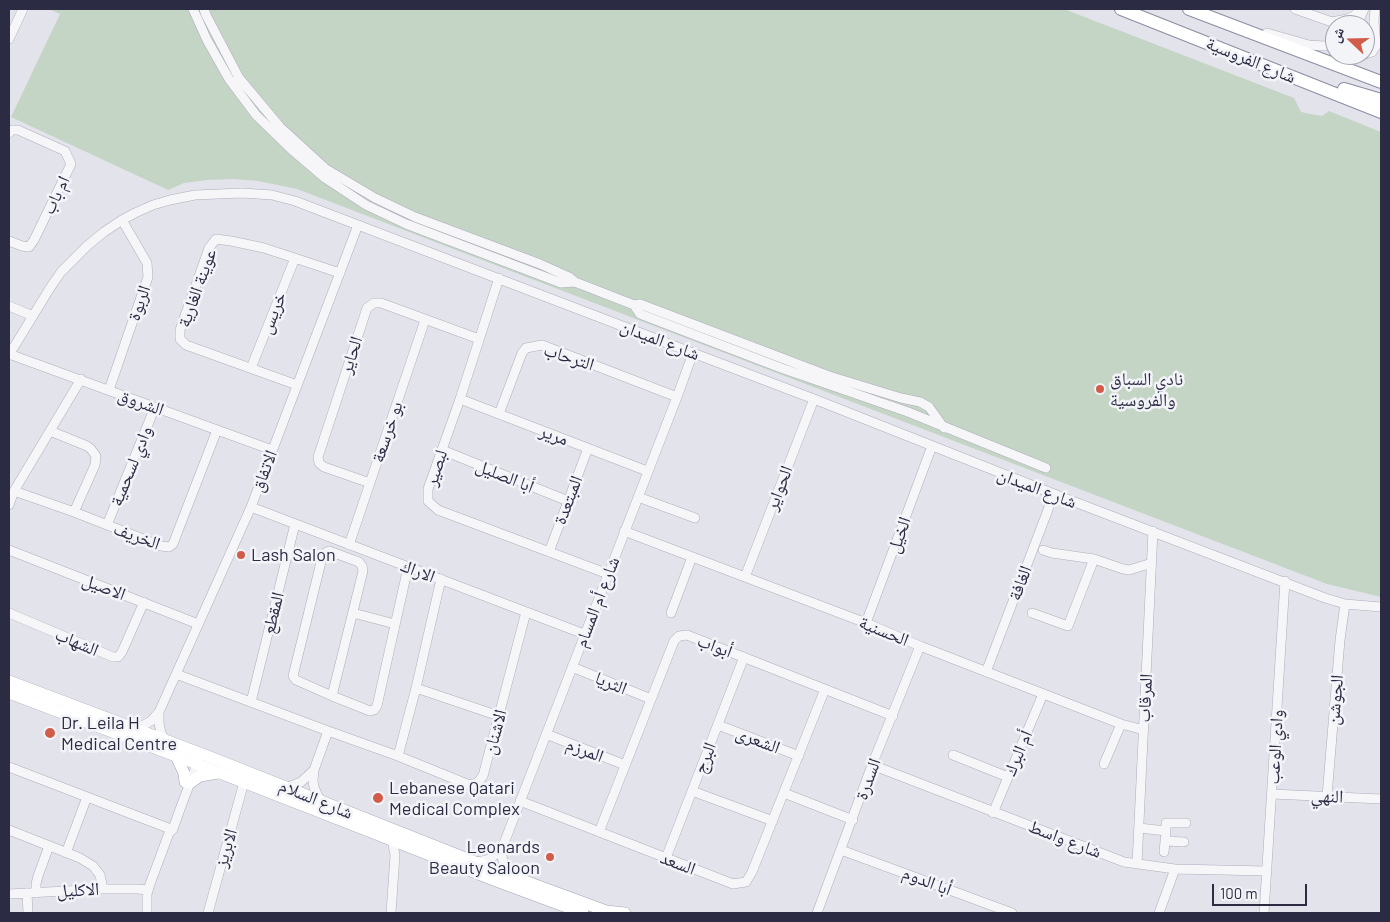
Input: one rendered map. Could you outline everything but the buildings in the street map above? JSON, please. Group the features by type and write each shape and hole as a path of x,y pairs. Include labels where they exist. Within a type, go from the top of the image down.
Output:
{"highway":[{"name":"شارع الفروسية","path":"1121,9 1381,112"},
{"name":"شارع الفروسية","path":"1189,9 1381,82"},
{"path":"1286,74 1315,79 1381,100"}],"main road":[{"name":"شارع السلام","path":"9,682 165,740 220,773 583,913"},
{"name":"شارع السلام","path":"9,693 176,756 196,757 286,788 606,911 624,913"},
{"path":"176,756 188,782 200,776 220,773"}],"street":[{"path":"9,36 23,9"},
{"path":"193,9 204,21 239,78 280,127 288,140 309,159 325,178 366,205 406,224 561,283 575,282"},
{"path":"204,9 204,21"},
{"path":"1295,9 1328,21 1338,22 1351,18 1363,9"},
{"path":"1381,9 1381,16"},
{"path":"1213,17 1309,45 1325,46"},
{"path":"1375,34 1375,48"},
{"name":"ام باب","path":"9,133 12,130 18,130 65,151 71,164 29,247 9,241"},
{"path":"309,159 376,198 415,217 569,277 575,282 634,306 640,314 780,368 908,412 1046,468"},
{"name":"شارع الميدان","path":"9,355 61,272 87,246 122,220 145,208 170,200 208,193 242,192 283,197 693,352 1054,494 1326,598 1346,604 1381,607"},
{"name":"الربوة","path":"109,390 148,277 147,263 122,220"},
{"name":"الاتفاق","path":"159,712 251,507 358,225"},
{"name":"عوينة الغارية","path":"297,385 186,345 180,339 180,330 209,248 216,239 231,240 264,248 340,273"},
{"name":"خريس","path":"251,368 295,258"},
{"path":"520,268 524,258"},
{"name":"لبصير","path":"499,278 460,399 428,489 428,501 438,510 608,574"},
{"name":"الحاير","path":"370,483 324,467 319,463 318,457 366,311 371,304 378,303 479,339"},
{"path":"634,306 640,304 829,376 920,402 929,407 944,428"},
{"path":"9,306 33,316"},
{"name":"بو خرسعة","path":"349,545 425,320"},
{"name":"الترحاب","path":"499,414 522,353 526,348 542,345 677,396"},
{"name":"شارع أم المسام","path":"501,851 693,352"},
{"name":"الشروق","path":"9,355 80,379 272,450"},
{"path":"9,505 14,491 80,379"},
{"name":"مرير","path":"460,399 647,471"},
{"name":"الحواير","path":"745,577 814,399"},
{"name":"وادي لسحمية","path":"107,525 155,407"},
{"name":"الخريف","path":"14,491 161,546 169,547 174,544 217,430"},
{"path":"50,431 87,446 92,449 96,456 95,465 74,512"},
{"name":"الخيل","path":"866,623 932,446"},
{"name":"المبتعدة","path":"548,552 588,448"},
{"name":"أبا الصليل","path":"442,450 568,501"},
{"name":"الغافة","path":"986,672 1038,549 1054,494"},
{"path":"638,497 695,518"},
{"name":"الاراك","path":"251,507 584,634"},
{"name":"المقطع","path":"251,702 295,524"},
{"name":"الحسنية","path":"624,531 866,623 1121,724 1144,730"},
{"name":"المرقاب","path":"1137,864 1153,531"},
{"path":"1038,549 1094,559 1129,570 1152,563"},
{"name":"الاصيل","path":"9,550 198,624"},
{"path":"332,696 363,571 359,562 329,551 322,558 293,676 296,680 332,696 370,711 374,710 377,706 408,567"},
{"path":"671,613 692,557"},
{"path":"1032,613 1068,626 1094,559"},
{"path":"398,756 441,579"},
{"name":"وادي الوعب","path":"1264,913 1285,581"},
{"name":"الشهاب","path":"9,613 113,656 118,656 122,652 144,602"},
{"name":"الجوشن","path":"1327,796 1340,640 1346,604"},
{"name":"شارع الميدان","path":"1360,606 1381,614"},
{"name":"الاشنان","path":"176,674 472,785 477,783 483,776 526,612"},
{"path":"353,613 395,624"},
{"name":"أبواب","path":"599,832 674,641 679,636 687,635 892,716"},
{"name":"السدرة","path":"817,913 872,765 920,646"},
{"name":"البرج","path":"666,858 744,657"},
{"name":"الثريا","path":"572,667 651,699"},
{"path":"416,688 499,716"},
{"name":"السعد","path":"520,801 733,884 746,882 773,821 825,689"},
{"name":"أم البرك","path":"994,812 1043,694"},
{"path":"129,727 142,726 151,721 159,712"},
{"path":"159,712 159,723 165,740"},
{"path":"1104,764 1121,724"},
{"name":"الشعرى","path":"718,725 799,756"},
{"path":"320,801 314,787 314,770 328,731"},
{"name":"المرزم","path":"546,734 625,765"},
{"path":"953,755 1008,777"},
{"path":"147,913 148,890 196,757"},
{"name":"شارع واسط","path":"872,765 1124,862 1175,869 1267,872"},
{"path":"9,767 169,831"},
{"path":"286,788 301,782 314,770"},
{"name":"الابريز","path":"208,913 244,782"},
{"path":"692,791 773,821"},
{"path":"784,793 853,820"},
{"name":"النهي","path":"1272,794 1381,799"},
{"path":"66,853 87,797"},
{"path":"1164,852 1166,823 1186,823"},
{"path":"1139,828 1166,831"},
{"path":"9,830 80,858 93,866 100,874 103,889"},
{"path":"392,840 395,855 392,913"},
{"path":"1165,841 1184,842"},
{"path":"395,855 405,845"},
{"path":"28,913 32,893 49,846"},
{"name":"أبا الدوم","path":"842,850 987,909 1012,913"},
{"path":"477,862 489,859 501,851 504,866 511,876"},
{"path":"1159,913 1175,869"},
{"name":"الاكليل","path":"9,894 137,888 148,890"}],"green space":[{"name":"نادي السباق والفروسية","path":"49,9 1064,9 1294,98 1301,112 1322,116 1329,111 1381,132 1381,597 1327,584 297,189 258,181 233,179 184,183 168,190 11,117 60,14"}],"place":[{"name":"نادي السباق والفروسية","path":"1100,389"},
{"name":"Lash Salon","path":"241,555"},
{"name":"Dr. Leila H Medical Centre","path":"50,733"},
{"name":"Lebanese Qatari Medical Complex","path":"378,798"},
{"name":"Leonards Beauty Saloon","path":"550,857"}]}
